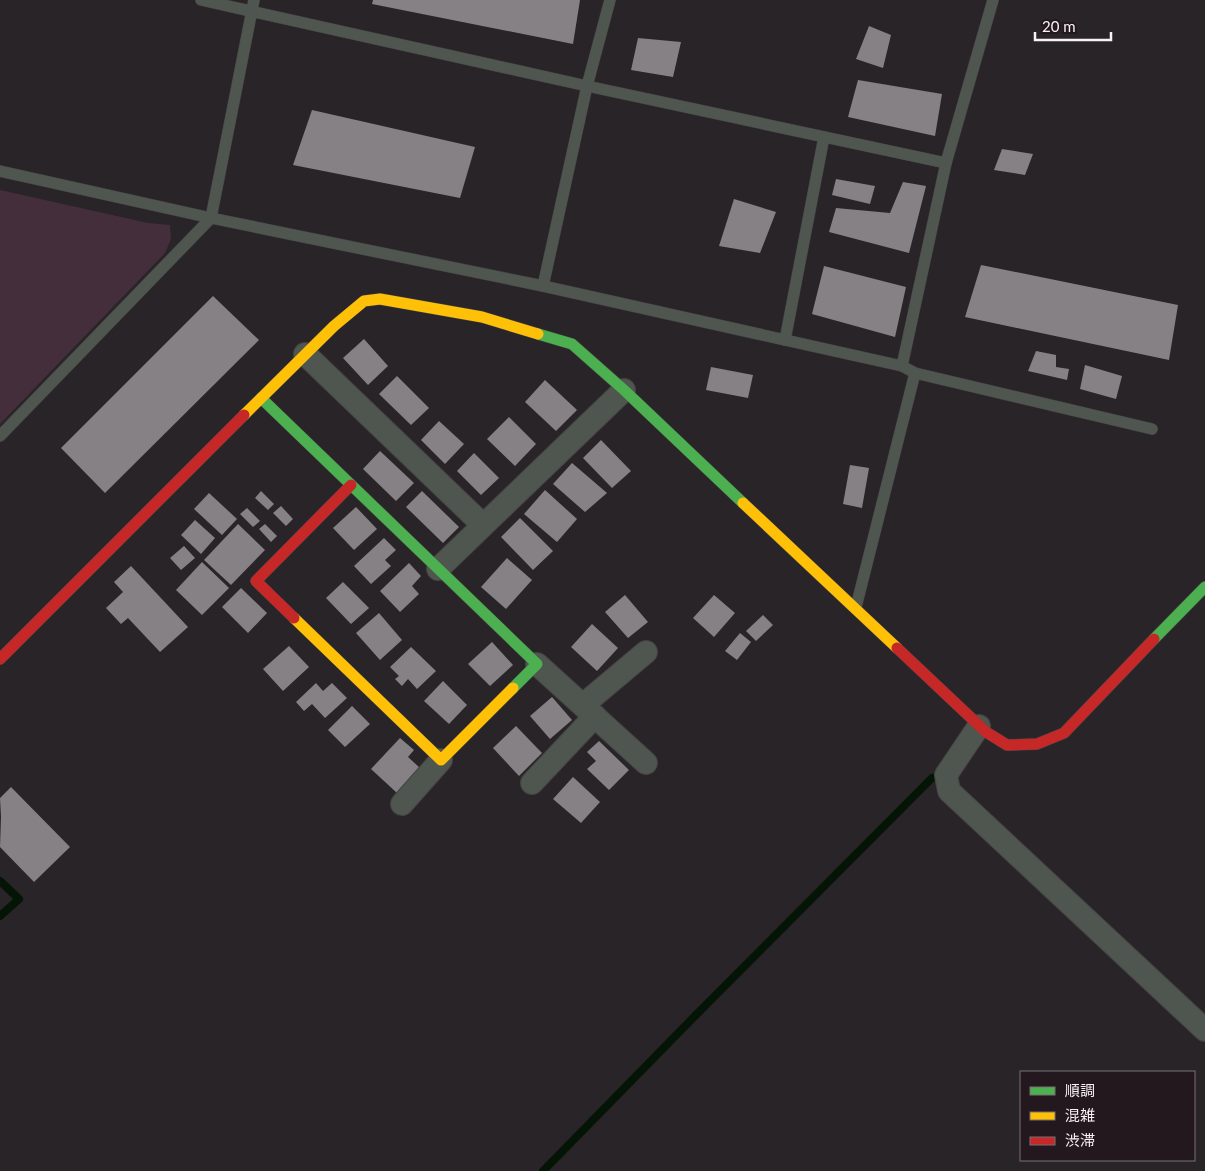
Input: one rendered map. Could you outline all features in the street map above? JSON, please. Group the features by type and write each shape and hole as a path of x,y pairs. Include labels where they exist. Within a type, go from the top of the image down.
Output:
{"street":[{"path":"0,659 334,326 364,302 380,298 482,317 572,344 624,390 979,726 1007,745 1037,744 1064,733 1205,586"},
{"path":"305,354 483,525"},
{"path":"438,569 624,390"},
{"path":"261,398 536,664 646,763"},
{"path":"352,485 256,581 441,760"},
{"path":"532,784 589,711 646,652"},
{"path":"402,804 441,760 536,664"},
{"path":"979,726 946,775 949,792 1205,1030"}],"lane":[{"path":"200,0 254,5 587,86 946,163"},
{"path":"543,286 587,86 610,0"},
{"path":"902,366 946,163 993,0"},
{"path":"0,436 211,218 254,5"},
{"path":"786,340 824,137"},
{"path":"0,171 211,218 543,286 786,340 902,366 915,373 1152,429"},
{"path":"856,610 915,373"}],"shaded area":[{"path":"0,190 148,223 170,225 171,239 165,253 0,424"}],"building":[{"path":"373,0 580,0 573,44 372,4"},
{"path":"869,26 891,35 883,68 856,59"},
{"path":"638,38 681,42 673,77 631,70"},
{"path":"858,80 942,94 935,136 848,117"},
{"path":"312,110 475,147 460,198 293,165"},
{"path":"1002,149 1033,154 1025,175 994,170"},
{"path":"836,179 875,186 870,204 832,195"},
{"path":"903,182 926,186 909,253 829,232 836,208 890,213"},
{"path":"734,199 776,212 760,253 719,246"},
{"path":"981,265 1178,305 1169,360 965,317"},
{"path":"824,266 906,287 895,337 812,314"},
{"path":"213,296 259,340 105,493 61,448"},
{"path":"364,339 388,366 368,385 343,358"},
{"path":"1036,351 1056,355 1056,367 1069,369 1067,380 1028,371"},
{"path":"1085,365 1122,376 1116,399 1080,389"},
{"path":"711,367 753,375 748,398 706,390"},
{"path":"397,376 429,408 411,425 379,394"},
{"path":"545,380 577,410 556,431 525,402"},
{"path":"509,417 536,444 515,466 487,439"},
{"path":"439,421 464,444 445,464 421,440"},
{"path":"601,440 631,471 612,488 583,458"},
{"path":"380,451 414,483 396,501 363,469"},
{"path":"474,453 499,478 481,495 457,471"},
{"path":"572,463 607,493 585,512 553,484"},
{"path":"850,465 869,468 862,508 843,504"},
{"path":"545,490 577,519 557,542 524,514"},
{"path":"261,491 274,504 268,510 255,498"},
{"path":"422,491 459,527 443,543 406,507"},
{"path":"209,493 237,519 222,535 194,509"},
{"path":"281,506 293,519 286,526 273,513"},
{"path":"356,507 377,529 354,550 333,528"},
{"path":"247,508 260,521 253,527 240,514"},
{"path":"520,518 553,551 533,570 501,537"},
{"path":"195,520 215,538 201,554 181,535"},
{"path":"238,524 265,550 231,585 204,560"},
{"path":"265,524 277,536 271,542 259,529"},
{"path":"384,538 396,550 385,560 391,566 371,584 354,566"},
{"path":"184,546 195,558 181,570 170,558"},
{"path":"507,558 532,580 506,609 481,587"},
{"path":"202,562 229,588 202,615 176,590"},
{"path":"409,563 421,576 412,586 419,594 400,612 380,591"},
{"path":"131,566 188,627 160,652 128,618 121,624 106,608 123,592 114,582"},
{"path":"343,582 369,608 351,624 326,598"},
{"path":"241,588 267,613 248,633 222,607"},
{"path":"625,595 648,622 628,638 605,612"},
{"path":"714,595 735,613 714,637 693,618"},
{"path":"379,613 402,640 380,660 356,633"},
{"path":"763,615 773,625 756,641 746,631"},
{"path":"592,624 618,648 597,671 571,647"},
{"path":"740,633 751,642 737,660 725,651"},
{"path":"492,642 513,665 490,686 468,664"},
{"path":"289,646 309,667 283,691 263,669"},
{"path":"411,647 436,671 417,689 408,679 402,686 395,679 399,676 390,667"},
{"path":"443,681 467,705 449,724 424,701"},
{"path":"316,683 323,691 332,683 347,698 325,718 312,704 304,711 296,702"},
{"path":"552,697 572,720 550,739 530,716"},
{"path":"352,706 370,724 345,747 328,730"},
{"path":"516,726 542,753 519,776 493,748"},
{"path":"400,738 414,750 408,757 420,768 397,793 371,769"},
{"path":"599,741 629,770 609,790 587,769 596,761 587,752"},
{"path":"573,777 600,802 581,823 553,799"},
{"path":"11,787 70,847 34,882 0,847 0,798"}],"waterway":[{"path":"543,1171 932,778"},
{"path":"0,881 19,899 0,916"}],"traffic: fast":[{"path":"538,334 572,344 624,390 743,503"},
{"path":"261,398 537,664 513,688"},
{"path":"1154,639 1205,587"}],"traffic: slow":[{"path":"244,415 334,326 364,301 380,299 482,317 538,334"},
{"path":"743,503 897,648"},
{"path":"294,618 441,760 513,688"}],"traffic: jam":[{"path":"0,659 244,415"},
{"path":"294,618 256,581 351,485"},
{"path":"897,648 986,732 1007,745 1037,744 1064,733 1154,639"}]}
